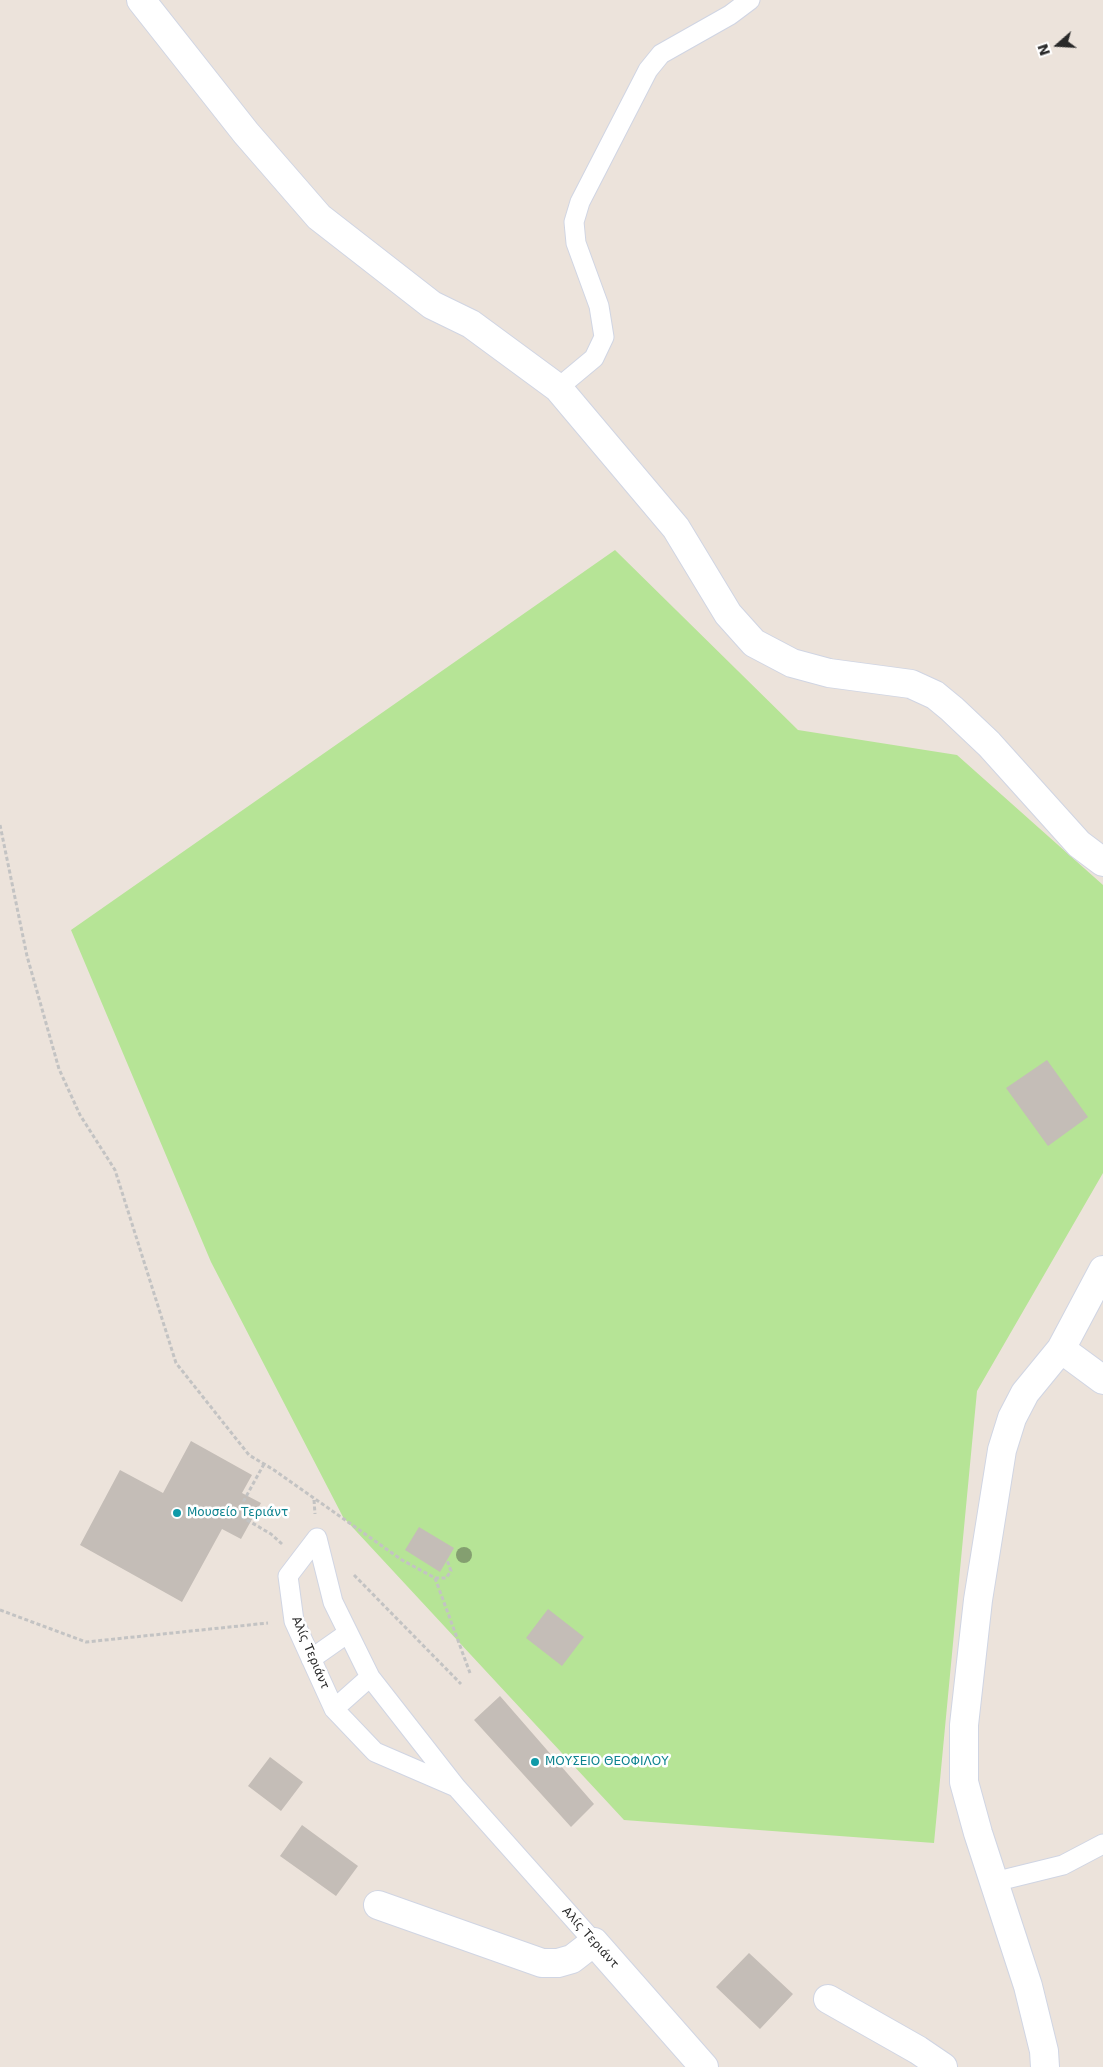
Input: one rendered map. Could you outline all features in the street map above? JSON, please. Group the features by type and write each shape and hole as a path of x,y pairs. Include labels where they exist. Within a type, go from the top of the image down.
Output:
{"street":[{"path":"141,0 246,133 319,218 432,305 471,324 558,388 676,528 728,614 754,642 792,663 829,672 911,684 935,695 989,744 1079,844 1103,862"},
{"path":"1045,2067 1044,2051 1028,1986 978,1834 964,1782 964,1725 978,1600 1002,1450 1012,1418 1025,1393 1061,1349 1103,1270"},
{"path":"1061,1349 1103,1380"},
{"path":"378,1905 542,1963 558,1963 572,1959 594,1942"},
{"name":"Αλίς Τεριάντ","path":"594,1942 704,2067"},
{"path":"828,1999 918,2050 943,2067"}],"lane":[{"path":"558,388 594,358 604,337 599,306 576,243 574,222 580,202 648,70 661,54 730,15 750,0"},
{"name":"Αλίς Τεριάντ","path":"456,1787 375,1752 334,1709 294,1621 288,1576 317,1538 333,1602 370,1677 456,1787 594,1942"},
{"path":"311,1659 348,1634"},
{"path":"334,1709 370,1677"},
{"path":"994,1882 1063,1865 1103,1844"}],"path":[{"path":"0,824 27,956 59,1069 80,1115 115,1170 176,1364 249,1455 402,1560 435,1578 446,1578 451,1571 447,1560"},
{"path":"237,1514 264,1464"},
{"path":"230,1510 271,1534"},
{"path":"352,1573 461,1684"},
{"path":"435,1578 470,1672"},
{"path":"0,1610 86,1642 294,1621"}],"green space":[{"path":"615,550 798,730 957,755 1103,885 1103,1173 977,1391 934,1843 624,1820 343,1517 211,1262 71,930"}],"building":[{"path":"1047,1060 1088,1117 1048,1146 1006,1088"},
{"name":"Μουσείο Τεριάντ","path":"191,1441 252,1475 242,1493 261,1503 241,1539 222,1529 182,1602 80,1545 120,1470 163,1493"},
{"path":"419,1527 454,1548 440,1572 405,1550"},
{"path":"548,1609 584,1637 562,1666 526,1638"},
{"name":"ΜΟΥΣΕΙΟ ΘΕΟΦΙΛΟΥ","path":"500,1696 594,1804 571,1827 474,1720"},
{"path":"270,1757 303,1782 281,1811 248,1786"},
{"path":"302,1825 358,1866 336,1896 280,1856"},
{"path":"749,1953 793,1994 760,2029 716,1987"}],"place":[{"name":"Μουσείο Τεριάντ","path":"177,1513"},
{"name":"ΜΟΥΣΕΙΟ ΘΕΟΦΙΛΟΥ","path":"535,1762"}]}
